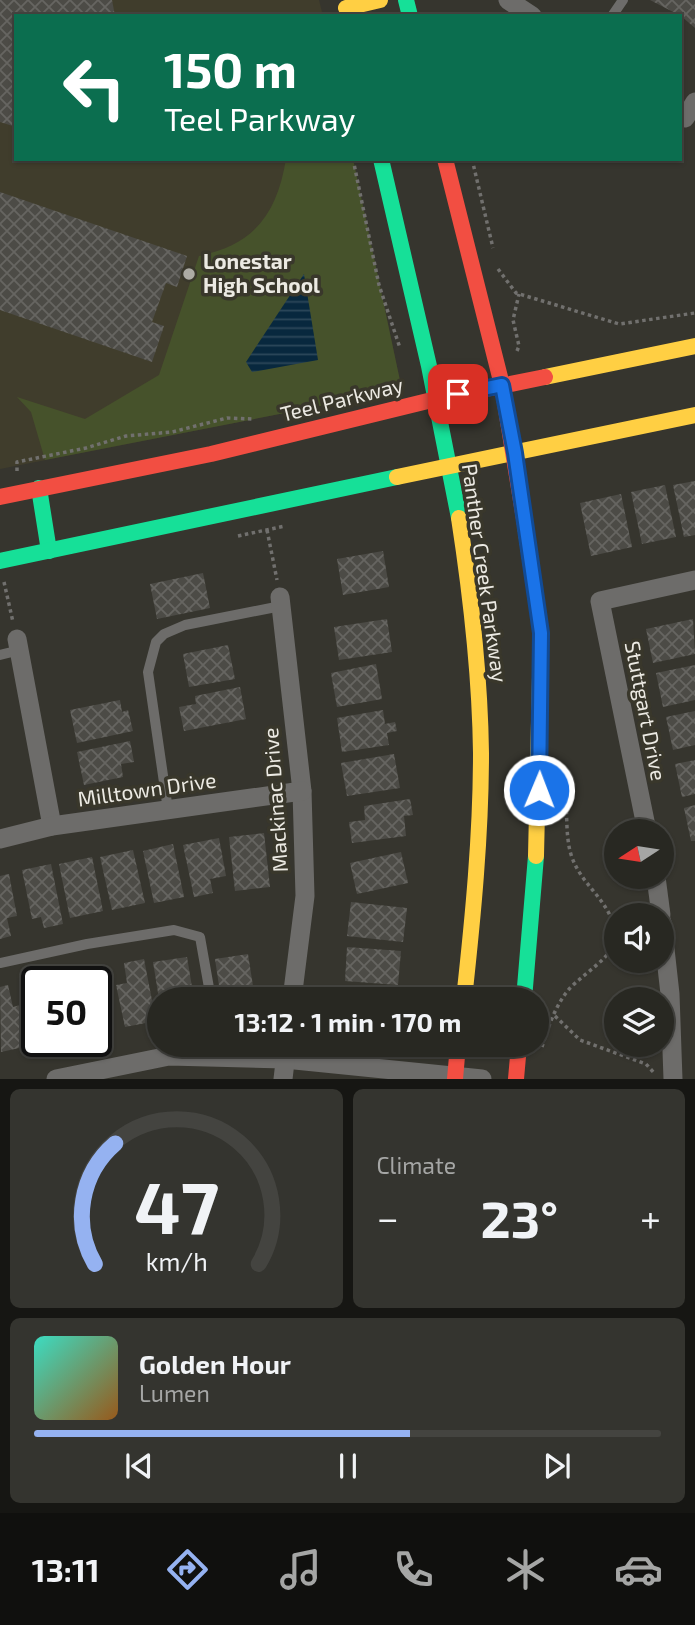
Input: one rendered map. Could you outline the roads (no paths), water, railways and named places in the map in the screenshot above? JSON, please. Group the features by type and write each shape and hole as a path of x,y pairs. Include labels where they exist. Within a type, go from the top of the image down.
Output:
{"main road":[{"path":"346,8 380,0"},
{"name":"Panther Creek Parkway","path":"381,161 436,399 470,602 480,716 481,801 476,888 465,987"},
{"name":"Panther Creek Parkway","path":"446,161 502,385 515,453 541,633 539,816 525,987"},
{"name":"Teel Parkway","path":"0,497 211,454 436,399 695,346"},
{"path":"1,569 49,551 695,415"},
{"path":"39,488 49,551"},
{"path":"455,1078 457,1057"},
{"path":"516,1079 518,1057"}],"street":[{"path":"508,0 529,14"},
{"name":"Stuttgart Drive","path":"644,819 600,601 695,580"},
{"name":"Mackinac Drive","path":"281,601 302,791 305,896 294,987"},
{"path":"18,644 52,826"},
{"name":"Milltown Drive","path":"0,839 52,826 302,791"},
{"path":"665,1077 670,994 668,973"},
{"path":"56,1079 164,1057"},
{"path":"257,1057 482,1079"}],"lane":[{"path":"168,810 148,672 156,642 164,634 185,625 281,601"},
{"path":"0,655 18,644"},
{"path":"0,963 87,944 174,930 200,937 209,987"}],"water":[{"path":"304,274 318,360 252,372 246,362"}],"place":[{"name":"Lonestar High School","path":"189,274"}]}
